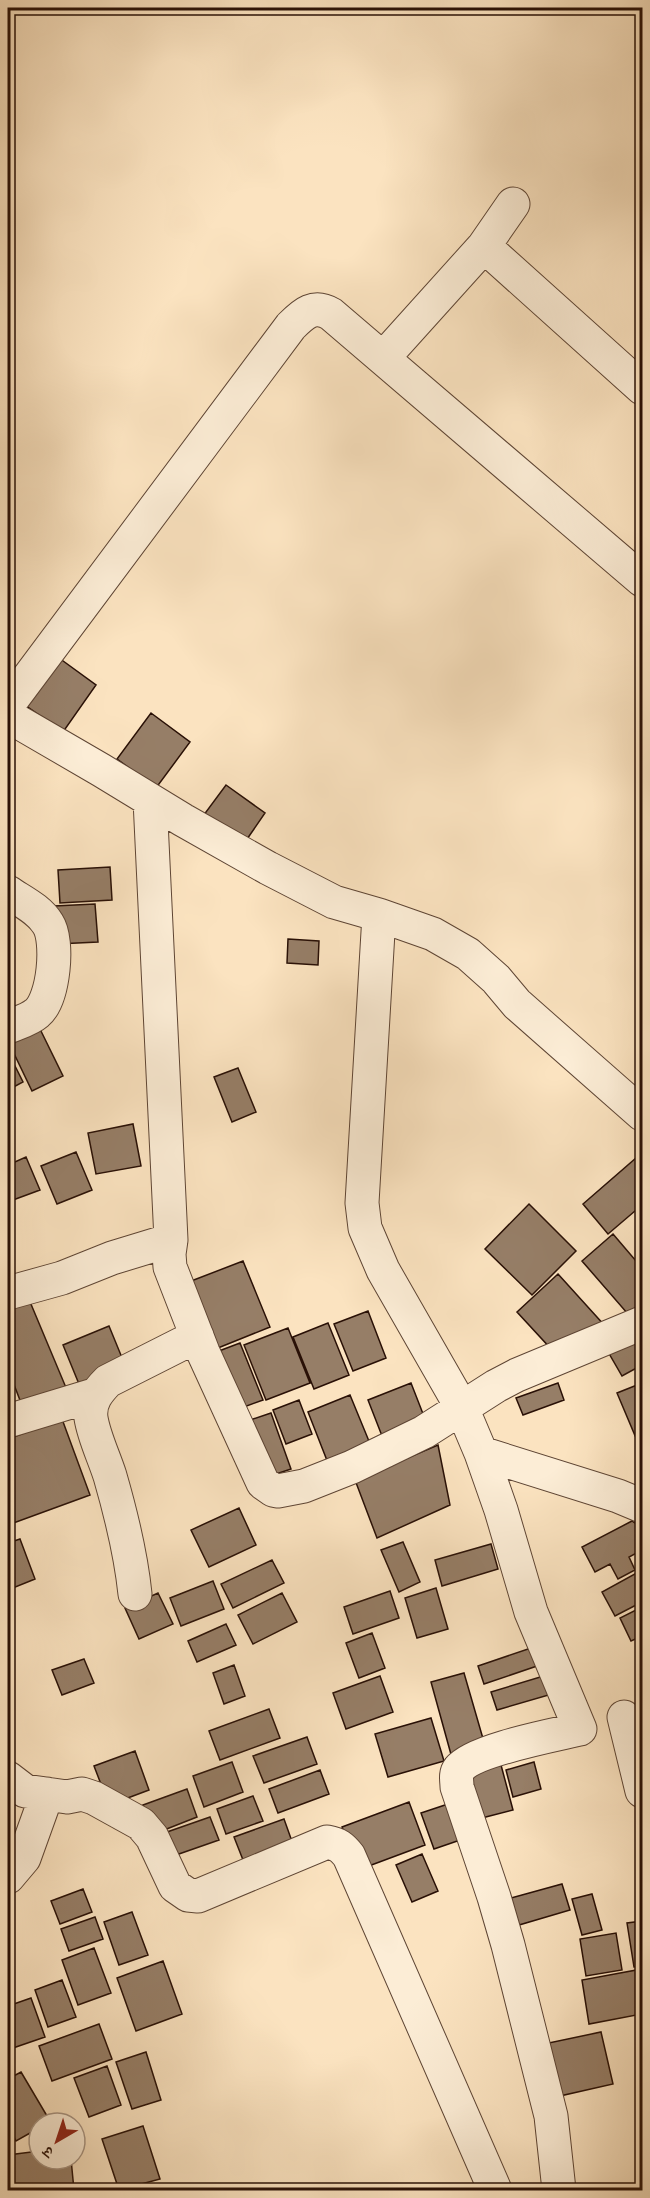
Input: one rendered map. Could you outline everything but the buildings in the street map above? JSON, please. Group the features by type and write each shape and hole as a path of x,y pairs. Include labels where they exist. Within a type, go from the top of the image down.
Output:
{"street":[{"path":"384,357 484,246 513,204"},
{"path":"484,246 642,388"},
{"path":"8,705 291,326 303,313 314,308 323,309 331,314 384,357 642,580"},
{"path":"8,716 268,868 325,897 433,934 468,954 517,1004 642,1114"},
{"path":"150,800 171,1240 170,1267 197,1336 263,1483 273,1490 304,1486 352,1467 424,1432 517,1375 642,1323"},
{"path":"8,892 41,914 52,931 53,938 52,981 46,1002 31,1017 8,1027"},
{"path":"379,915 362,1203 365,1228 383,1270 462,1408 501,1510 531,1612 580,1729"},
{"path":"8,1293 62,1278 112,1258 171,1240"},
{"path":"135,1594 133,1571 110,1477 91,1417 97,1394 108,1381 197,1336"},
{"path":"8,1421 97,1394"},
{"path":"481,1454 618,1496 642,1506"},
{"path":"559,2190 551,2116 495,1897 457,1787 457,1773 468,1762 499,1749 633,1715 642,1791"},
{"path":"8,1778 25,1791 67,1797 82,1794 94,1798 141,1824 152,1837 175,1886 188,1895 198,1896 327,1842 342,1847 349,1856 495,2190"},
{"path":"8,1877 24,1858 47,1794"}]}
